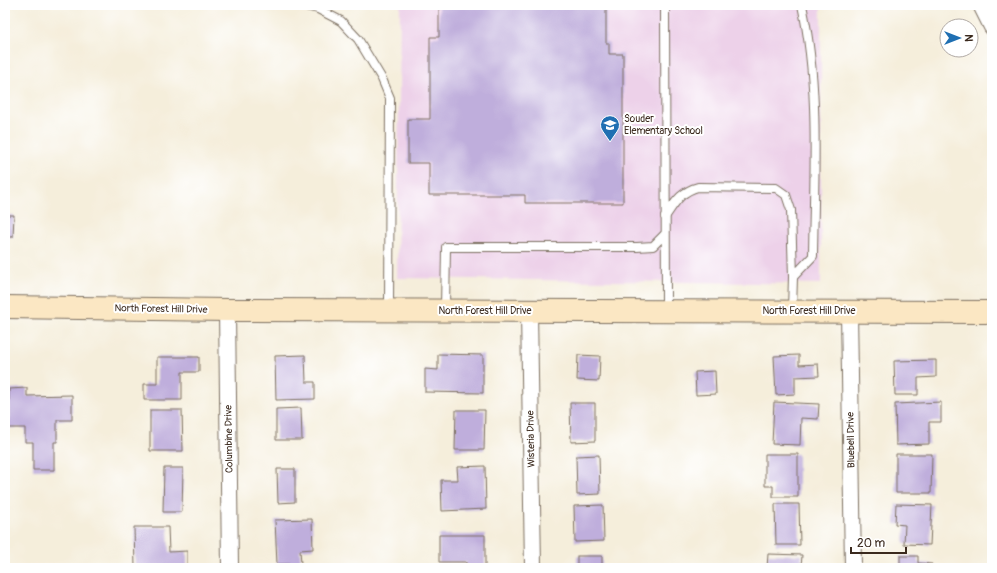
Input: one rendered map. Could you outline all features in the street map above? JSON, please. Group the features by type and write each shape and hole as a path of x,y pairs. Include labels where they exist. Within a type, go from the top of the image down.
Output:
{"main road":[{"name":"North Forest Hill Drive","path":"5,307 389,311 992,312"}],"street":[{"path":"981,5 992,27"},
{"name":"Columbine Drive","path":"227,310 230,568"},
{"name":"Wisteria Drive","path":"529,311 533,568"},
{"name":"Bluebell Drive","path":"848,312 853,568"}],"lane":[{"path":"301,5 318,9 341,21 358,39 382,80 390,98 389,311"},
{"path":"665,5 666,311"},
{"path":"793,277 813,256 815,126 808,40 802,5"},
{"path":"665,217 676,201 687,190 698,187 776,188 786,195 791,210 793,277 792,311"},
{"path":"445,311 446,247 637,247 653,246 665,234"}],"shaded area":[{"name":"Souder Elementary School","path":"400,5 821,5 821,284 397,278"}],"building":[{"name":"Souder Elementary School","path":"606,5 606,43 609,43 609,54 623,54 623,203 525,203 525,195 429,195 429,163 408,163 408,119 430,119 430,37 439,37 439,6"},
{"path":"5,215 14,215 13,237 5,237"},
{"path":"438,354 483,355 483,393 425,392 425,369 438,370"},
{"path":"305,355 306,382 315,382 315,399 276,400 275,356"},
{"path":"578,355 600,356 599,381 577,380"},
{"path":"799,355 799,365 818,364 819,376 795,377 795,394 776,395 774,356"},
{"path":"157,357 199,357 199,372 182,372 182,400 144,400 144,384 157,384"},
{"path":"936,360 936,377 918,378 918,395 895,395 894,361"},
{"path":"715,371 716,394 696,395 695,372"},
{"path":"27,388 27,396 72,395 72,420 57,420 57,442 54,442 54,470 33,470 33,442 25,442 25,428 9,428 9,389"},
{"path":"774,402 819,404 818,419 801,418 800,445 772,444"},
{"path":"941,402 941,422 929,422 929,444 896,445 895,404"},
{"path":"570,403 595,403 595,441 571,442"},
{"path":"301,408 302,440 276,440 276,409"},
{"path":"150,410 182,410 183,451 150,451"},
{"path":"456,410 485,410 484,450 455,450"},
{"path":"765,454 798,454 798,497 773,497 773,486 765,486"},
{"path":"896,454 932,454 931,493 896,493"},
{"path":"599,455 600,494 577,495 576,456"},
{"path":"485,466 486,509 442,511 441,480 458,480 457,467"},
{"path":"164,468 183,468 182,512 163,512"},
{"path":"277,469 295,469 295,502 278,503"},
{"path":"775,504 799,504 800,545 776,545"},
{"path":"896,504 932,505 930,545 904,544 905,525 895,524"},
{"path":"603,505 604,541 575,542 574,506"},
{"path":"312,519 313,549 300,550 301,564 277,564 275,520"},
{"path":"134,527 168,527 169,552 187,551 187,568 135,568"},
{"path":"439,535 485,535 485,568 466,568 466,562 439,562"},
{"path":"768,554 802,555 801,568 767,568"},
{"path":"577,556 602,556 602,568 577,568"},
{"path":"900,556 918,556 918,563 932,564 931,568 900,568"}],"place":[{"name":"Souder Elementary School","path":"610,142"}]}
